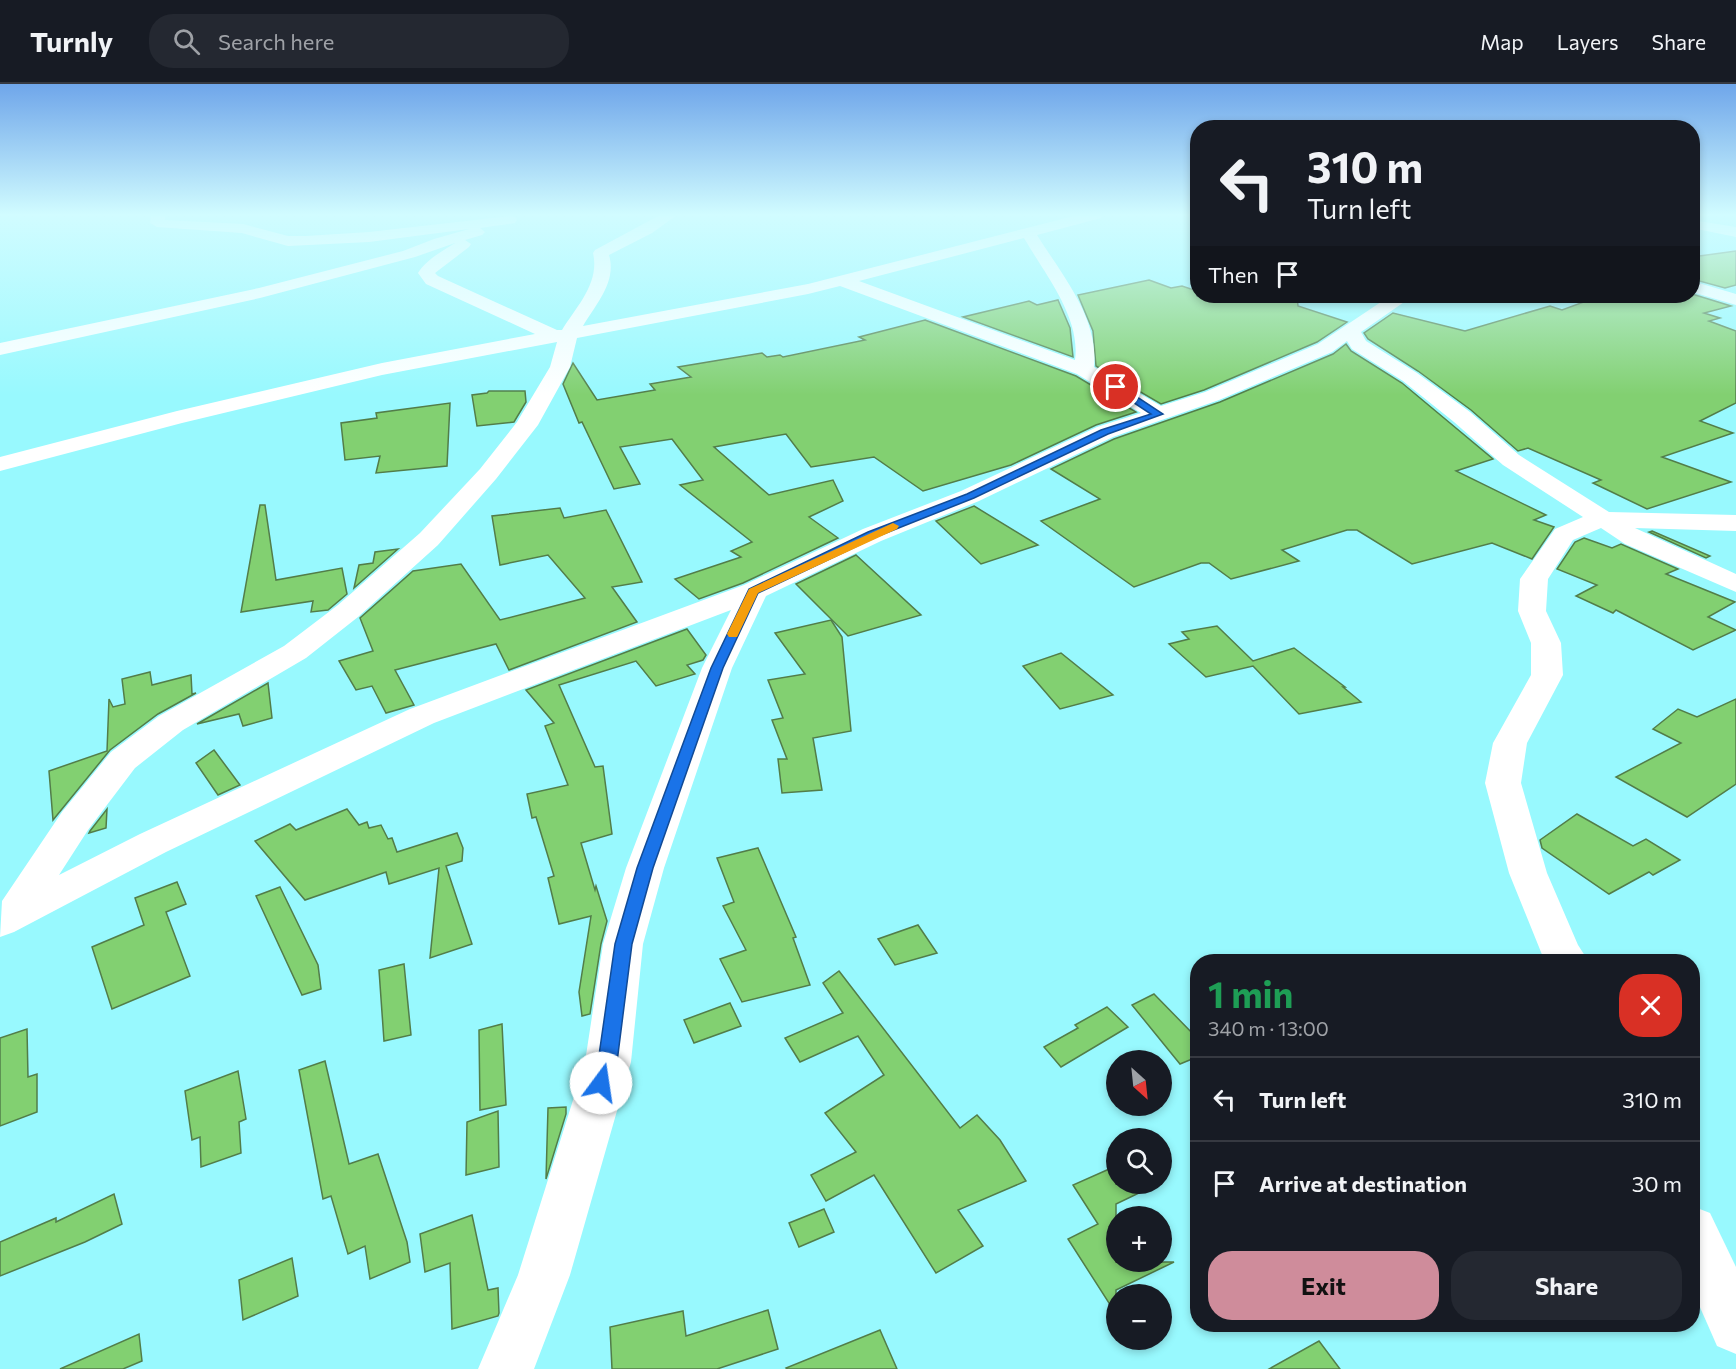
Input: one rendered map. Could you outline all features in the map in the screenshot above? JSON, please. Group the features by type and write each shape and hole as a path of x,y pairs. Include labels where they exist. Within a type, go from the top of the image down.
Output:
{"street":[{"path":"0,349 260,293 329,275"},
{"path":"428,275 432,280 561,335"},
{"path":"7,918 75,821 123,760 171,723 294,652 348,611 429,538 488,474 527,424 560,367 561,335 602,280 603,275"},
{"path":"0,464 177,418 382,369 752,301 862,275"},
{"path":"1052,275 1078,320 1086,348 1084,370"},
{"path":"843,280 1084,370 1158,414"},
{"path":"1700,289 1736,300"},
{"path":"7,918 153,843 422,716 754,591 872,534 970,496 1095,436 1212,396 1316,352 1391,303"},
{"path":"1351,331 1359,345 1419,384 1511,460 1634,538 1736,584"},
{"path":"1562,954 1528,873 1503,783 1510,742 1547,675 1546,643 1532,611 1534,579 1564,535 1601,519 1736,523"},
{"path":"506,1369 544,1275 608,1062 623,944 645,868 717,668 754,591"},
{"path":"1700,1248 1736,1327"}],"building":[{"path":"1700,275 1736,275 1736,285 1725,288 1700,281"},
{"path":"1149,280 1171,288 1182,286 1190,289 1190,303 1298,303 1298,306 1347,322 1317,342 1204,390 1161,404 1096,366 1093,331 1078,295"},
{"path":"1700,296 1731,306 1704,313 1720,318 1709,321 1736,331 1736,403 1700,421 1733,433 1662,457 1731,482 1647,509 1593,483 1601,480 1528,448 1518,451 1471,410 1418,371 1368,339 1364,333 1393,313 1465,331 1550,306 1562,310 1581,303 1700,303"},
{"path":"1058,300 1070,328 1073,357 963,317 1029,301 1037,305"},
{"path":"925,320 1076,376 1136,412 1096,425 1011,465 923,491 874,457 811,467 786,434 714,447 769,495 833,480 843,501 809,517 838,538 743,583 699,599 675,579 741,557 731,551 752,542 680,485 703,480 672,439 620,447 640,484 614,489 582,422 579,423 563,384 573,363 597,400 655,390 650,384 691,377 678,367 762,353 767,357 780,355 783,357 865,340 859,337"},
{"path":"1346,344 1351,351 1402,383 1493,459 1456,471 1546,515 1534,520 1554,527 1532,559 1492,543 1412,564 1357,530 1347,530 1282,550 1299,561 1231,579 1209,563 1201,563 1134,587 1041,521 1100,499 1051,469 1114,439 1220,402 1333,354"},
{"path":"489,391 525,391 526,402 514,422 477,426 472,395"},
{"path":"450,403 447,466 376,473 380,456 345,460 341,423 377,418 376,413"},
{"path":"260,505 265,505 276,580 342,568 347,594 328,610 311,612 313,601 241,612"},
{"path":"974,506 1038,545 981,564 936,521"},
{"path":"560,508 564,518 606,510 642,582 612,587 637,622 509,670 496,644 395,670 414,705 386,713 372,686 356,690 339,661 373,651 360,618 413,571 461,564 500,620 585,598 548,555 500,565 492,516"},
{"path":"1652,531 1710,556 1706,558 1649,532"},
{"path":"1584,538 1612,548 1621,544 1678,569 1666,574 1735,602 1708,617 1736,630 1693,650 1616,610 1613,613 1576,596 1597,585 1557,569 1575,542"},
{"path":"398,549 354,588 359,565 373,563 375,552"},
{"path":"856,555 921,615 848,636 796,584"},
{"path":"831,620 842,637 851,731 813,738 822,790 782,793 778,759 787,759 772,720 783,718 768,680 805,674 775,633"},
{"path":"1217,626 1253,661 1294,648 1361,702 1299,714 1253,666 1206,677 1169,644 1189,639 1182,632"},
{"path":"687,629 706,655 703,660 687,665 695,674 656,686 636,661 559,685 595,767 603,766 612,834 581,843 607,921 590,1014 582,1016 579,992 591,916 559,924 548,878 554,876 536,817 532,818 527,794 568,785 545,726 554,723 526,690"},
{"path":"1061,653 1113,695 1060,709 1023,666"},
{"path":"150,672 152,685 191,675 192,694 196,693 158,714 110,750 53,820 49,771 107,751 109,699 113,707 125,704 122,679"},
{"path":"268,683 272,718 243,726 239,714 197,724"},
{"path":"1736,699 1736,784 1687,817 1616,777 1681,743 1653,729 1678,709 1697,717"},
{"path":"214,750 240,785 218,795 196,763"},
{"path":"107,809 106,828 89,833 90,831"},
{"path":"347,809 359,825 367,822 369,828 381,825 388,839 392,838 397,852 457,833 463,848 462,861 446,866 472,944 430,958 439,868 389,884 386,872 305,900 255,841 290,824 296,830"},
{"path":"1577,814 1633,846 1646,839 1680,860 1653,875 1649,872 1609,894 1542,848 1540,840"},
{"path":"758,848 796,937 793,938 810,985 742,1002 720,959 746,950 723,906 734,902 717,858"},
{"path":"177,882 186,904 166,912 190,976 112,1009 92,947 144,925 135,898"},
{"path":"280,887 318,965 321,989 302,995 256,896"},
{"path":"918,925 937,953 895,965 878,939"},
{"path":"404,964 411,1035 384,1041 379,970"},
{"path":"839,971 960,1128 977,1115 1000,1140 1026,1181 958,1210 983,1246 936,1273 874,1175 826,1201 811,1175 856,1152 825,1113 884,1075 858,1036 800,1062 785,1038 843,1013 823,983"},
{"path":"1154,994 1190,1031 1190,1060 1180,1064 1172,1054 1172,1050 1169,1050 1132,1005"},
{"path":"730,1003 741,1026 694,1043 684,1020"},
{"path":"1107,1007 1128,1027 1061,1067 1044,1047 1078,1028 1075,1025"},
{"path":"502,1024 506,1105 480,1110 479,1030"},
{"path":"27,1029 28,1077 37,1074 37,1112 0,1126 0,1038"},
{"path":"325,1061 349,1164 378,1154 407,1242 410,1262 370,1279 365,1246 348,1254 331,1196 323,1199 299,1070"},
{"path":"238,1071 246,1119 239,1122 241,1153 201,1167 200,1137 192,1140 185,1091"},
{"path":"566,1107 566,1114 546,1179 548,1108"},
{"path":"498,1111 499,1167 466,1175 467,1122"},
{"path":"1106,1170 1106,1194 1137,1194 1116,1206 1106,1206 1106,1272 1153,1272 1128,1284 1106,1284 1106,1298 1068,1239 1098,1224 1073,1185"},
{"path":"114,1194 122,1224 85,1242 0,1276 0,1242 56,1218 56,1222"},
{"path":"824,1209 834,1232 799,1247 789,1223"},
{"path":"472,1215 488,1290 498,1288 499,1313 498,1316 452,1329 450,1263 425,1272 420,1234"},
{"path":"292,1258 298,1296 243,1320 239,1280"},
{"path":"768,1310 778,1349 717,1369 612,1369 610,1327 683,1311 686,1336"},
{"path":"880,1330 897,1369 786,1368"},
{"path":"139,1334 142,1361 123,1369 60,1369"},
{"path":"1319,1341 1340,1369 1269,1369"}],"slow traffic":[{"path":"733,634 754,591 893,526"}],"route":[{"path":"601,1083 608,1062 623,944 645,868 717,668 754,591 872,534 970,496 1105,432 1158,414 1116,387"}]}
